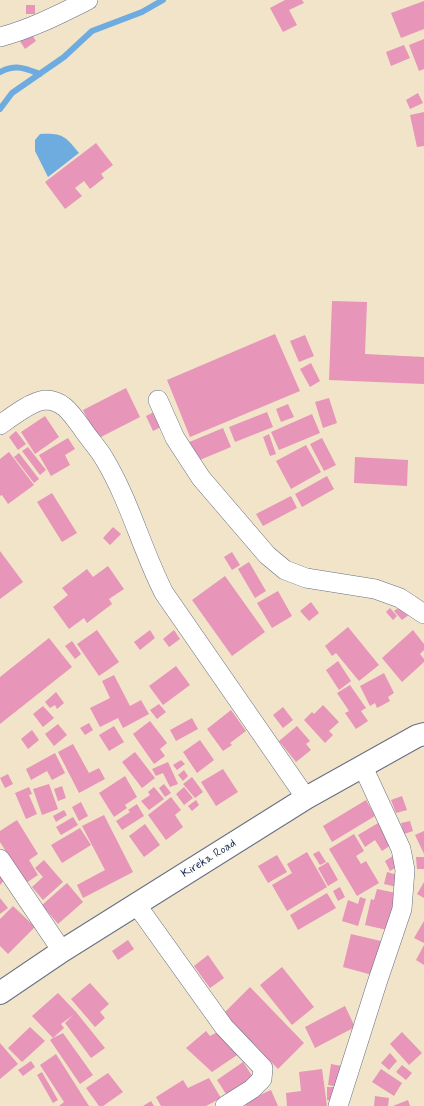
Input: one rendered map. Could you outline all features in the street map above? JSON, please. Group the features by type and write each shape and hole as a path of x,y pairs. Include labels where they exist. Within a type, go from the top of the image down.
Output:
{"main road":[{"name":"Kireka Road","path":"0,992 136,904 306,798 417,736 424,734"}],"street":[{"path":"0,37 14,34 88,0"},
{"path":"0,425 35,403 45,400 56,402 66,407 105,459 121,490 155,576 164,593 306,798"},
{"path":"158,400 175,438 201,478 267,555 285,570 306,578 375,589 400,598 424,614"},
{"path":"338,1106 374,990 402,909 406,870 401,849 363,766"},
{"path":"0,859 62,951"},
{"path":"136,904 224,1027 262,1068 262,1079 252,1088 225,1106"}],"water":[{"path":"40,134 59,135 67,139 79,153 48,177 35,151 35,140"}],"building":[{"path":"285,0 302,0 304,3 289,10 297,25 283,32 270,8"},
{"path":"424,1 424,29 401,38 391,13"},
{"path":"26,5 35,5 35,14 26,14"},
{"path":"29,30 36,41 25,49 18,38"},
{"path":"424,39 424,69 419,71 409,45"},
{"path":"404,45 410,58 391,66 386,52"},
{"path":"418,93 423,103 410,109 406,100"},
{"path":"424,112 424,146 417,147 410,115"},
{"path":"96,143 113,165 101,174 104,178 90,189 84,181 75,188 82,196 65,209 45,182"},
{"path":"332,301 367,302 365,354 424,357 424,384 329,380"},
{"path":"275,334 300,391 190,437 167,380"},
{"path":"305,335 314,356 299,362 290,341"},
{"path":"311,363 320,381 310,387 300,369"},
{"path":"126,388 140,417 97,439 83,410"},
{"path":"329,398 337,423 323,428 315,402"},
{"path":"288,404 294,417 281,422 276,409"},
{"path":"156,411 163,426 153,431 146,416"},
{"path":"267,412 273,427 235,442 229,427"},
{"path":"312,414 320,433 279,450 271,432"},
{"path":"45,416 59,437 35,454 21,432"},
{"path":"223,428 231,447 195,462 187,443"},
{"path":"16,431 26,444 18,450 9,437"},
{"path":"269,434 276,454 270,456 263,437"},
{"path":"68,438 75,449 65,455 70,465 51,476 39,455"},
{"path":"322,438 336,465 324,471 310,444"},
{"path":"306,445 321,472 291,489 276,461"},
{"path":"28,447 46,470 40,475 22,451"},
{"path":"9,452 34,485 8,504 2,495 0,496 0,459"},
{"path":"19,453 39,479 34,483 14,457"},
{"path":"355,457 408,460 407,486 354,483"},
{"path":"327,476 334,489 302,507 295,494"},
{"path":"52,493 77,533 62,542 37,502"},
{"path":"291,496 297,508 263,526 256,514"},
{"path":"113,527 121,534 110,545 103,538"},
{"path":"0,551 23,582 0,599"},
{"path":"232,552 240,565 232,570 224,557"},
{"path":"249,562 266,591 255,598 238,569"},
{"path":"108,566 124,589 109,599 112,604 87,623 84,618 69,629 53,607 68,595 62,588 87,569 93,577"},
{"path":"225,576 265,632 232,656 192,600"},
{"path":"278,591 292,616 272,628 257,603"},
{"path":"311,602 319,613 309,621 300,611"},
{"path":"402,605 410,614 402,620 394,611"},
{"path":"390,608 397,616 393,620 386,612"},
{"path":"348,627 379,665 359,681 336,653 332,656 325,646"},
{"path":"97,630 119,662 99,676 77,644"},
{"path":"150,630 155,638 140,650 134,642"},
{"path":"174,630 180,639 169,647 163,639"},
{"path":"413,630 424,644 424,650 420,654 424,659 424,662 402,682 382,658"},
{"path":"49,638 72,667 0,724 0,677"},
{"path":"72,641 81,654 75,659 65,646"},
{"path":"338,661 351,681 339,690 326,670"},
{"path":"176,666 190,685 163,705 149,686"},
{"path":"384,673 394,693 388,697 390,701 377,708 375,703 370,706 360,686"},
{"path":"114,675 130,706 141,700 149,714 123,728 118,718 100,727 90,708 110,698 102,681"},
{"path":"350,685 366,708 361,711 368,721 356,729 345,713 349,711 337,693"},
{"path":"56,692 64,703 57,709 55,705 50,708 45,702"},
{"path":"159,704 166,712 157,719 150,710"},
{"path":"323,705 339,722 329,731 333,735 325,743 304,720 312,712 314,714"},
{"path":"43,706 54,718 43,727 33,714"},
{"path":"283,707 293,720 283,728 273,715"},
{"path":"231,710 246,731 230,743 232,745 223,751 207,729"},
{"path":"192,718 198,729 176,741 170,730"},
{"path":"150,721 167,743 160,749 165,756 154,764 133,734"},
{"path":"89,723 93,730 85,735 80,728"},
{"path":"58,724 67,735 54,746 45,734"},
{"path":"114,726 124,742 109,751 99,735"},
{"path":"297,726 310,741 306,744 311,750 296,762 279,741"},
{"path":"32,730 39,740 28,749 21,739"},
{"path":"200,740 214,760 197,773 183,752"},
{"path":"73,744 89,773 99,768 105,779 79,793 58,752"},
{"path":"135,752 155,778 142,788 122,762"},
{"path":"55,753 65,773 52,780 47,771 31,780 26,769"},
{"path":"181,760 185,764 177,770 173,765"},
{"path":"168,762 178,784 170,787 163,773 156,776 152,769"},
{"path":"223,769 238,792 216,806 201,782"},
{"path":"184,770 188,776 183,781 178,775"},
{"path":"8,774 13,784 5,788 0,778"},
{"path":"125,776 137,797 125,805 127,808 114,817 99,793"},
{"path":"192,777 203,792 195,798 183,784"},
{"path":"49,784 58,809 42,815 33,789"},
{"path":"164,784 171,793 165,797 159,788"},
{"path":"62,786 66,798 58,801 54,789"},
{"path":"29,787 32,794 29,795 37,814 26,819 15,793"},
{"path":"154,787 164,799 149,810 141,801 150,795 148,792"},
{"path":"184,787 193,798 184,805 176,794"},
{"path":"402,796 407,810 396,813 391,800"},
{"path":"171,797 181,810 175,815 183,827 166,840 148,815"},
{"path":"196,800 199,805 192,811 188,806"},
{"path":"366,800 375,816 332,842 323,826"},
{"path":"81,802 88,816 79,821 72,807"},
{"path":"137,804 144,816 122,830 116,821 130,812 128,810"},
{"path":"64,810 67,815 56,822 53,816"},
{"path":"104,815 133,872 83,898 77,885 105,870 82,826"},
{"path":"73,817 78,825 61,835 56,827"},
{"path":"17,820 38,854 29,860 38,875 26,883 0,842 0,831"},
{"path":"410,821 413,831 404,834 401,823"},
{"path":"378,823 391,845 382,851 375,840 365,847 358,835"},
{"path":"145,824 160,845 144,857 129,836"},
{"path":"80,828 91,845 62,863 51,845"},
{"path":"424,831 424,854 415,835"},
{"path":"354,834 364,851 356,856 361,864 366,861 379,883 357,896 329,849"},
{"path":"319,851 326,862 320,865 313,854"},
{"path":"307,852 327,887 287,911 272,885 292,873 287,864"},
{"path":"396,854 402,864 390,871 385,861"},
{"path":"277,855 287,872 268,883 258,866"},
{"path":"416,857 424,857 424,869 417,869"},
{"path":"44,860 63,882 43,900 32,887 43,877 35,868"},
{"path":"328,862 338,880 328,886 318,868"},
{"path":"387,872 401,876 397,887 384,884"},
{"path":"0,874 6,878 0,885"},
{"path":"424,882 424,898 417,894"},
{"path":"67,883 83,902 58,924 42,905"},
{"path":"340,887 345,897 338,901 333,891"},
{"path":"377,889 396,893 387,930 365,925 371,899 374,900"},
{"path":"327,893 336,908 298,930 290,915"},
{"path":"360,897 366,899 358,926 342,921 348,900 358,904"},
{"path":"0,898 8,908 0,914"},
{"path":"13,906 35,927 8,954 0,946 0,919"},
{"path":"424,921 424,943 414,938"},
{"path":"351,934 385,942 376,976 343,967"},
{"path":"128,940 134,949 118,960 112,951"},
{"path":"424,945 424,965 416,960"},
{"path":"208,955 224,978 210,988 194,966"},
{"path":"282,967 314,1007 292,1025 260,985"},
{"path":"90,983 109,1004 100,1012 105,1018 95,1027 71,999"},
{"path":"250,987 304,1043 278,1069 224,1013"},
{"path":"58,993 76,1012 105,1048 91,1058 65,1023 73,1015 61,1024 64,1028 53,1038 32,1016"},
{"path":"345,1006 355,1027 315,1048 305,1027"},
{"path":"30,1027 45,1041 22,1062 8,1048"},
{"path":"206,1031 210,1036 219,1031 240,1053 212,1072 186,1048"},
{"path":"402,1032 422,1053 409,1065 390,1044"},
{"path":"63,1033 93,1075 80,1084 50,1040"},
{"path":"0,1043 18,1064 0,1079"},
{"path":"390,1053 397,1061 389,1070 381,1063"},
{"path":"56,1054 89,1106 59,1106 64,1102 40,1065"},
{"path":"31,1061 35,1067 23,1076 18,1070"},
{"path":"243,1062 253,1077 226,1094 217,1080"},
{"path":"331,1064 341,1066 337,1087 328,1085"},
{"path":"402,1065 412,1073 406,1080 396,1072"},
{"path":"322,1069 327,1106 287,1106 286,1093 301,1091 299,1072"},
{"path":"381,1069 402,1083 394,1096 372,1082"},
{"path":"42,1072 58,1100 53,1103 37,1075"},
{"path":"108,1073 123,1092 103,1106 99,1106 86,1088"},
{"path":"209,1078 221,1098 206,1106 161,1106 156,1097 183,1080 188,1088"},
{"path":"327,1087 337,1087 336,1101 327,1100"},
{"path":"271,1090 278,1106 246,1106 244,1102"},
{"path":"375,1096 389,1098 388,1106 374,1106"},
{"path":"408,1100 410,1106 393,1106"},
{"path":"151,1101 154,1106 143,1106"}],"waterway":[{"path":"0,109 12,93 64,57 92,31 142,12 163,0"},
{"path":"0,72 11,68 20,68 40,74"}]}
